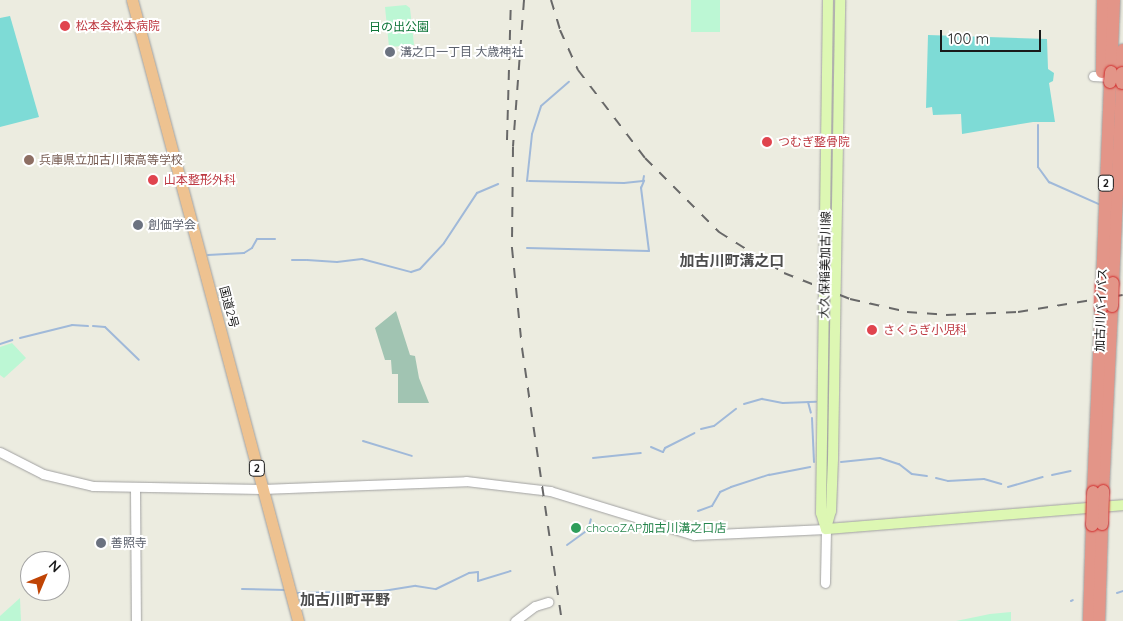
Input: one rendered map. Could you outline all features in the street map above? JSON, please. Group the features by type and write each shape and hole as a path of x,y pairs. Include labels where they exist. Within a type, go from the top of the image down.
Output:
{"highway":[{"name":"国道2号","path":"132,0 298,621"},
{"path":"1103,0 1110,74"},
{"name":"加古川バイパス","path":"1099,621 1097,525 1106,307 1108,141 1114,0"},
{"name":"加古川バイパス","path":"1106,307 1122,106 1110,74 1123,50"},
{"name":"加古川バイパス","path":"1089,621 1097,525"}],"main road":[{"name":"大久保稲美加古川線","path":"826,529 821,513 828,0"},
{"name":"大久保稲美加古川線","path":"826,529 830,511 833,459 840,0"},
{"path":"826,529 1123,505"}],"street":[{"path":"0,452 26,468 55,479 93,486 262,489 466,481 550,491 694,535 826,529 825,583"},
{"path":"135,488 136,621"},
{"path":"515,621 535,606 548,602"}],"green space":[{"path":"691,0 720,0 720,32 691,32"},
{"name":"日の出公園","path":"406,5 410,8 414,45 389,47 385,7"},
{"path":"396,311 410,355 415,356 419,378 429,403 398,403 398,374 392,374 391,360 385,360 375,328"},
{"path":"12,343 26,358 4,378 0,375 0,347"},
{"path":"20,598 21,621 0,621 0,616"},
{"path":"1011,612 1011,621 956,621 990,614"}],"shaded area":[{"path":"10,16 39,117 0,127 0,18"},
{"path":"928,35 1047,39 1048,69 1054,73 1053,81 1049,83 1055,122 1033,122 962,134 961,114 933,115 932,107 926,108"}],"waterway":[{"path":"527,181 532,134 541,106 569,82"},
{"path":"1038,125 1038,167 1049,182 1101,205"},
{"path":"529,181 624,183 643,181 644,176"},
{"path":"527,248 649,251 641,188 644,181"},
{"path":"307,260 337,262 362,259 411,272 420,269 444,243 477,193 498,184"},
{"path":"208,255 244,253 252,248 257,239 275,239"},
{"path":"292,260 306,260"},
{"path":"20,338 72,325 88,326"},
{"path":"93,326 105,327 139,360"},
{"path":"0,344 12,340"},
{"path":"744,404 762,399 783,403 816,402"},
{"path":"808,402 811,413"},
{"path":"701,429 714,426 736,409"},
{"path":"812,418 814,462"},
{"path":"651,447 663,452 665,448 694,433"},
{"path":"363,441 412,456"},
{"path":"593,458 641,453"},
{"path":"841,462 880,458 899,464 912,474 927,476"},
{"path":"698,511 712,506 720,492 731,487 769,475 810,467"},
{"path":"1052,475 1071,471"},
{"path":"1008,487 1043,477"},
{"path":"936,478 948,481 984,479 1001,484"},
{"path":"567,545 588,530 591,519"},
{"path":"298,593 383,591 416,586 436,589 469,573 478,572 478,581 510,571"},
{"path":"242,589 286,590"},
{"path":"1117,593 1123,591"}],"railway":[{"path":"507,140 511,0"},
{"path":"524,0 513,147 512,248 522,348 562,621"},
{"path":"551,0 560,30 578,70 645,158 719,232 784,273 850,299 907,312 946,315 1018,312 1123,295"}],"place":[{"name":"松本会松本病院","path":"65,26"},
{"name":"溝之口一丁目 大歳神社","path":"390,52"},
{"name":"つむぎ整骨院","path":"767,142"},
{"name":"兵庫県立加古川東高等学校","path":"29,160"},
{"name":"山本整形外科","path":"153,180"},
{"name":"創価学会","path":"138,225"},
{"name":"さくらぎ小児科","path":"872,330"},
{"name":"chocoZAP加古川溝之口店","path":"576,528"},
{"name":"善照寺","path":"101,543"}],"district":[{"name":"加古川町溝之口","path":"732,261"},
{"name":"加古川町平野","path":"345,600"}]}
